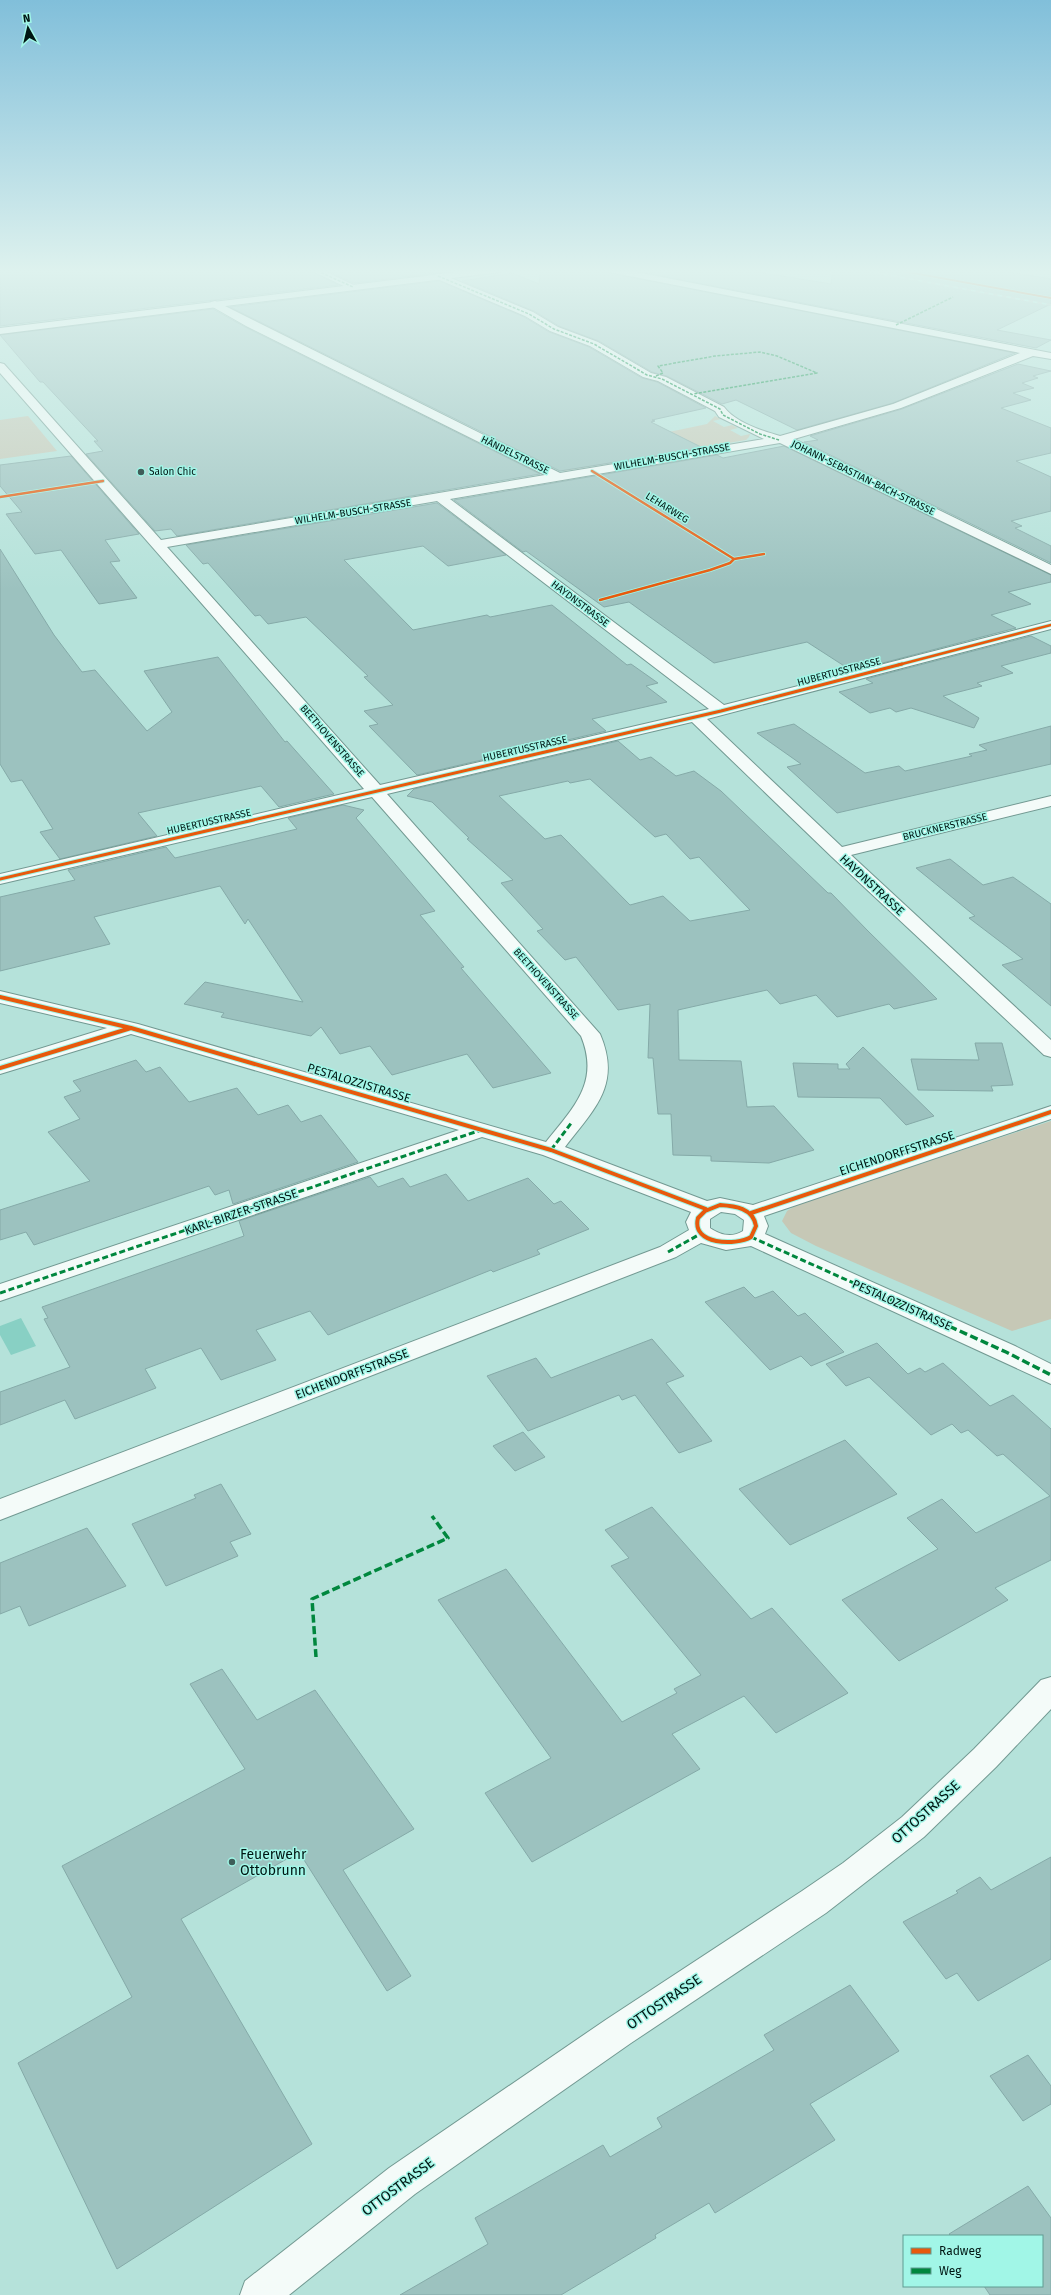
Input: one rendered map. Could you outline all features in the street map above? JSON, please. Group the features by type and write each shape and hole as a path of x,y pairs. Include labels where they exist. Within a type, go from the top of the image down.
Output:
{"street":[{"name":"BEETHOVENSTRASSE","path":"9,376 590,1034 597,1046 601,1063 594,1092 550,1150"},
{"name":"HÄNDELSTRASSE","path":"355,376 558,477"},
{"name":"JOHANN-SEBASTIAN-BACH-STRASSE","path":"651,376 662,379 720,409 723,415 760,434 800,447 1051,570"},
{"name":"WILHELM-BUSCH-STRASSE","path":"158,544 779,440 897,406 972,376"},
{"name":"HAYDNSTRASSE","path":"439,497 721,711"},
{"name":"HUBERTUSSTRASSE","path":"6,878 721,711 1051,625"},
{"name":"HAYDNSTRASSE","path":"696,717 838,853 1051,1051"},
{"name":"BRUCKNERSTRASSE","path":"838,853 1051,801"},
{"path":"0,862 6,878"},
{"name":"PESTALOZZISTRASSE","path":"0,997 131,1028 550,1150 706,1209"},
{"path":"0,1068 131,1028"},
{"name":"EICHENDORFFSTRASSE","path":"750,1213 1051,1112"},
{"name":"KARL-BIRZER-STRASSE","path":"0,1293 481,1130"},
{"path":"720,1204 737,1206 750,1213 756,1221 756,1229 751,1237 736,1242 717,1242 702,1233 697,1225 698,1216 706,1209 720,1204"},
{"name":"EICHENDORFFSTRASSE","path":"0,1510 668,1252 702,1233"},
{"name":"PESTALOZZISTRASSE","path":"751,1237 1006,1352 1051,1375"},
{"name":"OTTOSTRASSE","path":"259,2295 402,2182 619,2031 814,1902 854,1873 913,1827 985,1758 1051,1689"}],"shaded area":[{"path":"28,416 57,451 0,459 0,420"},
{"path":"715,416 721,419 713,421 724,427 732,425 738,428 730,430 741,436 750,434 749,437 746,440 564,471 533,455 645,437 707,424"},
{"path":"1051,1121 1051,1319 1012,1331 816,1246 791,1233 782,1221 787,1211 798,1204"},
{"path":"21,1318 36,1346 11,1355 0,1335 0,1326"}],"building":[{"path":"35,376 344,376 540,474 177,536 171,529 155,531 86,454 103,451 94,441 98,441 43,382 40,382"},
{"path":"369,376 639,376 657,382 706,408 652,420 655,421 651,422 703,448 560,471"},
{"path":"667,376 959,376 893,403 797,430 736,400 722,404"},
{"path":"987,376 1033,376 1038,378 1022,383 1034,388 1013,393 1031,400 1001,408 1051,428 1051,453 1016,461 1051,477 1051,511 1011,521 1022,526 1015,528 1051,546 1051,563 804,442 818,440 810,436 902,409"},
{"path":"784,446 1051,575 1051,582 1008,592 1031,604 991,615 1016,628 852,671 807,642 714,663 629,602 604,607 526,551 523,552 454,500 717,455 723,458"},
{"path":"71,456 139,534 105,540 120,561 110,562 137,598 99,604 61,550 35,554 6,514 22,512 0,486 0,465"},
{"path":"437,503 506,555 448,566 423,546 344,560 413,630 487,615 490,617 552,605 627,665 631,664 658,683 646,686 667,702 592,719 606,731 417,775 369,726 378,724 364,711 393,705 364,677 368,676 306,617 268,624 260,615 255,616 208,563 203,564 186,545"},
{"path":"0,549 54,635 82,672 95,670 147,731 172,712 144,671 218,657 285,742 287,741 334,794 279,807 261,786 138,813 157,836 60,859 40,832 53,829 22,780 11,782 0,764"},
{"path":"1031,636 1051,646 1051,653 1001,666 1013,673 977,683 982,686 943,696 979,718 974,728 911,708 896,712 890,708 870,713 839,692 873,683 866,679"},
{"path":"794,724 865,773 899,766 905,771 972,756 969,754 987,750 979,745 1051,726 1051,764 837,813 787,767 801,764 757,733"},
{"path":"618,741 640,760 651,757 676,776 694,771 721,791 828,893 831,893 937,999 894,1009 889,1004 837,1017 816,995 780,1004 767,990 678,1010 679,1060 741,1061 747,1107 774,1106 814,1150 769,1163 711,1161 711,1156 673,1155 671,1114 658,1114 653,1058 648,1058 650,1004 618,1010 576,957 565,960 537,931 543,929 501,883 513,880 467,839 469,838 432,802 407,796 414,789","holes":["590,779 655,837 666,834 690,859 699,857 750,910 690,921 663,896 630,905 561,835 545,839 499,796 568,781 570,783"]},
{"path":"343,805 364,810 356,818 435,911 420,915 464,967 461,968 551,1073 493,1088 467,1054 392,1075 370,1046 340,1054 321,1027 311,1036 221,1017 224,1013 184,1004 205,982 303,1002 248,919 245,924 220,886 94,917 110,944 0,971 0,897 75,880 68,870 166,847 175,858 297,829 288,818"},
{"path":"950,859 983,885 1013,877 1051,904 1051,1006 1002,965 1023,959 969,918 975,916 916,868"},
{"path":"975,1043 1002,1043 1013,1085 991,1086 993,1091 918,1090 911,1059 979,1060"},
{"path":"863,1047 934,1116 906,1125 880,1098 798,1097 793,1063 838,1064 838,1069 850,1069 846,1064"},
{"path":"136,1060 146,1072 160,1067 189,1102 237,1088 258,1115 288,1105 301,1122 321,1115 358,1162 233,1204 229,1190 215,1195 209,1186 34,1245 26,1232 0,1240 0,1210 90,1181 48,1132 80,1119 64,1097 81,1091 73,1081"},
{"path":"446,1174 468,1201 528,1178 554,1204 561,1201 589,1229 537,1250 540,1254 493,1272 491,1270 328,1335 310,1311 256,1330 276,1360 221,1380 201,1348 145,1369 156,1388 75,1419 65,1400 0,1425 0,1392 70,1367 44,1319 48,1318 42,1307 244,1236 239,1221 370,1177 378,1187 403,1178 410,1187"},
{"path":"744,1287 755,1298 773,1291 798,1316 805,1313 844,1352 811,1366 801,1356 770,1370 705,1302"},
{"path":"652,1339 684,1376 666,1383 712,1441 679,1453 635,1395 622,1400 619,1395 528,1431 487,1376 536,1358 551,1378"},
{"path":"877,1343 908,1374 920,1368 925,1372 943,1363 990,1406 1013,1395 1051,1429 1051,1560 995,1588 1008,1600 899,1661 842,1600 938,1549 907,1518 942,1499 976,1533 1050,1496 1003,1454 997,1456 968,1430 961,1433 952,1424 931,1435 869,1377 846,1386 826,1364"},
{"path":"523,1432 545,1457 515,1471 493,1446"},
{"path":"845,1440 897,1494 790,1545 739,1489"},
{"path":"221,1484 251,1534 230,1542 238,1556 166,1586 132,1524 196,1498 194,1495"},
{"path":"652,1507 751,1619 772,1608 848,1693 776,1733 744,1696 672,1734 700,1769 532,1862 485,1793 551,1758 438,1600 506,1569 622,1722 677,1693 674,1689 701,1675 611,1566 629,1558 605,1530"},
{"path":"87,1528 126,1586 29,1626 20,1606 0,1614 0,1563"},
{"path":"222,1669 257,1720 315,1690 414,1829 343,1870 411,1976 387,1991 299,1852 181,1919 312,2144 117,2269 18,2063 132,1997 62,1866 245,1769 190,1684"},
{"path":"1051,1857 1051,1959 978,2001 957,1973 946,1979 903,1922 958,1893 956,1891 980,1877 991,1890"},
{"path":"850,1985 899,2051 810,2104 835,2140 715,2213 709,2203 655,2235 656,2238 561,2295 400,2295 488,2244 475,2218 603,2145 610,2157 662,2127 657,2118 774,2050 764,2035"},
{"path":"1028,2055 1051,2086 1051,2104 1023,2121 990,2076"},
{"path":"1028,2186 1051,2218 1051,2295 990,2295 985,2287 1043,2287 1043,2235 949,2234"}],"marked path":[{"path":"651,376 662,379 720,409 723,415 760,434 779,440"},
{"path":"693,394 801,376"},
{"path":"551,1150 572,1122"},
{"path":"0,1293 481,1130"},
{"path":"668,1252 702,1233"},
{"path":"751,1237 1006,1352 1051,1375"},
{"path":"316,1657 312,1599 448,1538 432,1516"}],"cycle path":[{"name":"LEHARWEG","path":"592,471 734,559"},
{"path":"0,497 103,481"},
{"path":"600,600 710,570 730,563 734,559 764,554"},
{"path":"0,879 721,711 1051,625"},
{"path":"0,997 131,1028 551,1150 706,1209"},
{"path":"0,1068 131,1028"},
{"path":"751,1213 1051,1112"},
{"path":"720,1205 738,1207 752,1215 756,1226 755,1232 751,1237 746,1240 733,1243 712,1240 702,1233 698,1227 698,1218 710,1208 720,1205"}],"place":[{"name":"Salon Chic","path":"141,472"},
{"name":"Feuerwehr Ottobrunn","path":"232,1862"}]}
